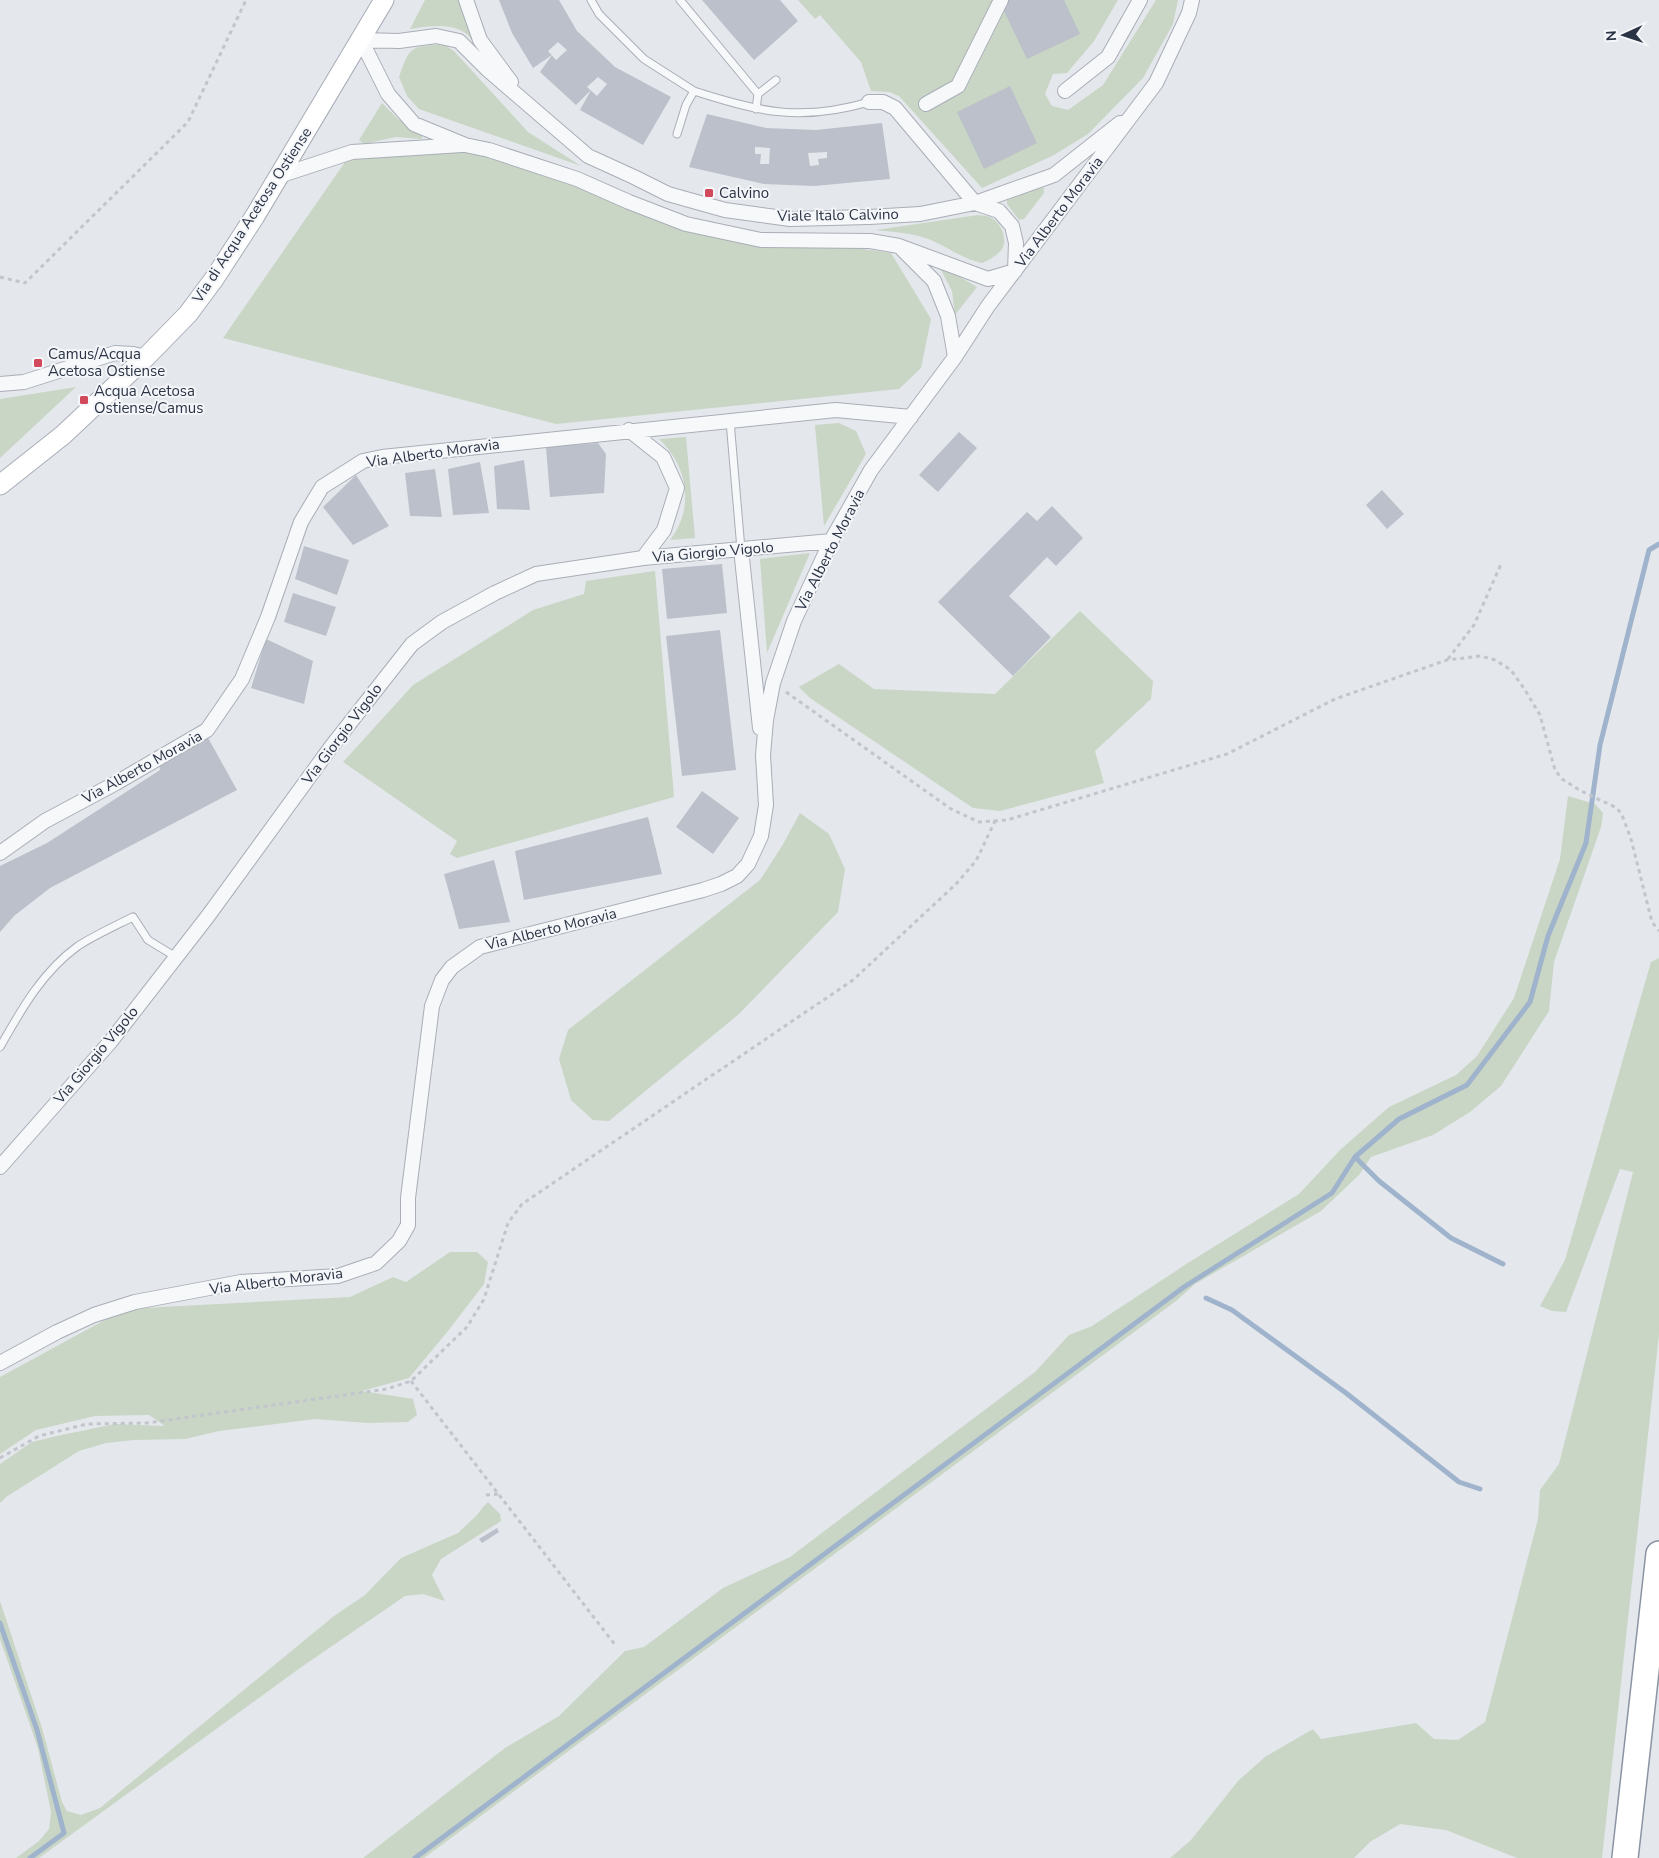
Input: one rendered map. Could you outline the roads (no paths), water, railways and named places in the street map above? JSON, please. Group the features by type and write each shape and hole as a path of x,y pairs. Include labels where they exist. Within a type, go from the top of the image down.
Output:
{"highway":[{"path":"1625,1858 1659,1554"}],"street":[{"name":"Via di Acqua Acetosa Ostiense","path":"0,485 63,435 146,357 188,314 214,279 279,176 384,0"},
{"name":"Viale Italo Calvino","path":"466,0 480,40 523,99"},
{"path":"926,104 958,86 1001,0"},
{"path":"1065,91 1108,57 1140,0"},
{"name":"Via Alberto Moravia","path":"0,1363 57,1332 94,1315 135,1302 241,1282 338,1276 376,1263 399,1241 408,1225 408,1198 432,1006 442,980 452,967 480,946 704,890 737,876 748,864 756,851 763,829 766,788 764,755 766,720 773,683 794,622 830,541 871,470 955,357 988,306 1156,83 1189,13 1192,0"},
{"name":"Viale Italo Calvino","path":"975,203 999,211 1012,226 1016,243 1014,271 988,279 899,246 870,240 761,240 686,224 577,179 489,150 465,145 414,124 388,94 361,40 399,41 436,36 459,41 488,70 588,156 668,194 725,210 790,219 920,214 975,203 1054,175 1134,112"},
{"path":"869,102 883,102 895,108 975,203"},
{"name":"Viale Italo Calvino","path":"279,176 352,152 465,145"},
{"path":"899,246 934,281 948,316 955,357"},
{"path":"0,384 24,382 115,353 146,357"},
{"name":"Via Alberto Moravia","path":"0,853 45,821 116,784 207,730 242,679 268,617 301,522 322,487 363,461 382,457 628,430 836,410 911,417"},
{"path":"628,430 663,457 677,488 664,530 643,558"},
{"name":"Via Giorgio Vigolo","path":"0,1167 111,1041 176,957 331,748 412,644 442,622 495,592 536,574 643,558 830,541"},
{"path":"741,549 764,755"}],"lane":[{"path":"591,0 598,14 644,59 694,91 756,109 778,113 844,109 869,102"},
{"path":"680,0 758,94"},
{"path":"756,109 758,94 776,80"},
{"path":"677,134 686,105 694,91"},
{"path":"730,420 741,549"},
{"path":"0,1047 26,1002 52,971 78,946 133,917 148,940 176,957"}],"waterway":[{"path":"415,1858 1184,1287 1332,1193 1355,1157 1399,1119 1467,1085 1530,1002 1548,936 1586,843 1600,745 1649,550 1659,544"},
{"path":"1355,1157 1379,1181 1451,1238 1503,1264"},
{"path":"1206,1298 1232,1310 1346,1393 1459,1482 1480,1489"},
{"path":"0,1623 37,1730 64,1833 30,1858"}],"place":[{"name":"Calvino","path":"709,193"},
{"name":"Camus/Acqua Acetosa Ostiense","path":"38,363"},
{"name":"Acqua Acetosa Ostiense/Camus","path":"84,400"}]}
